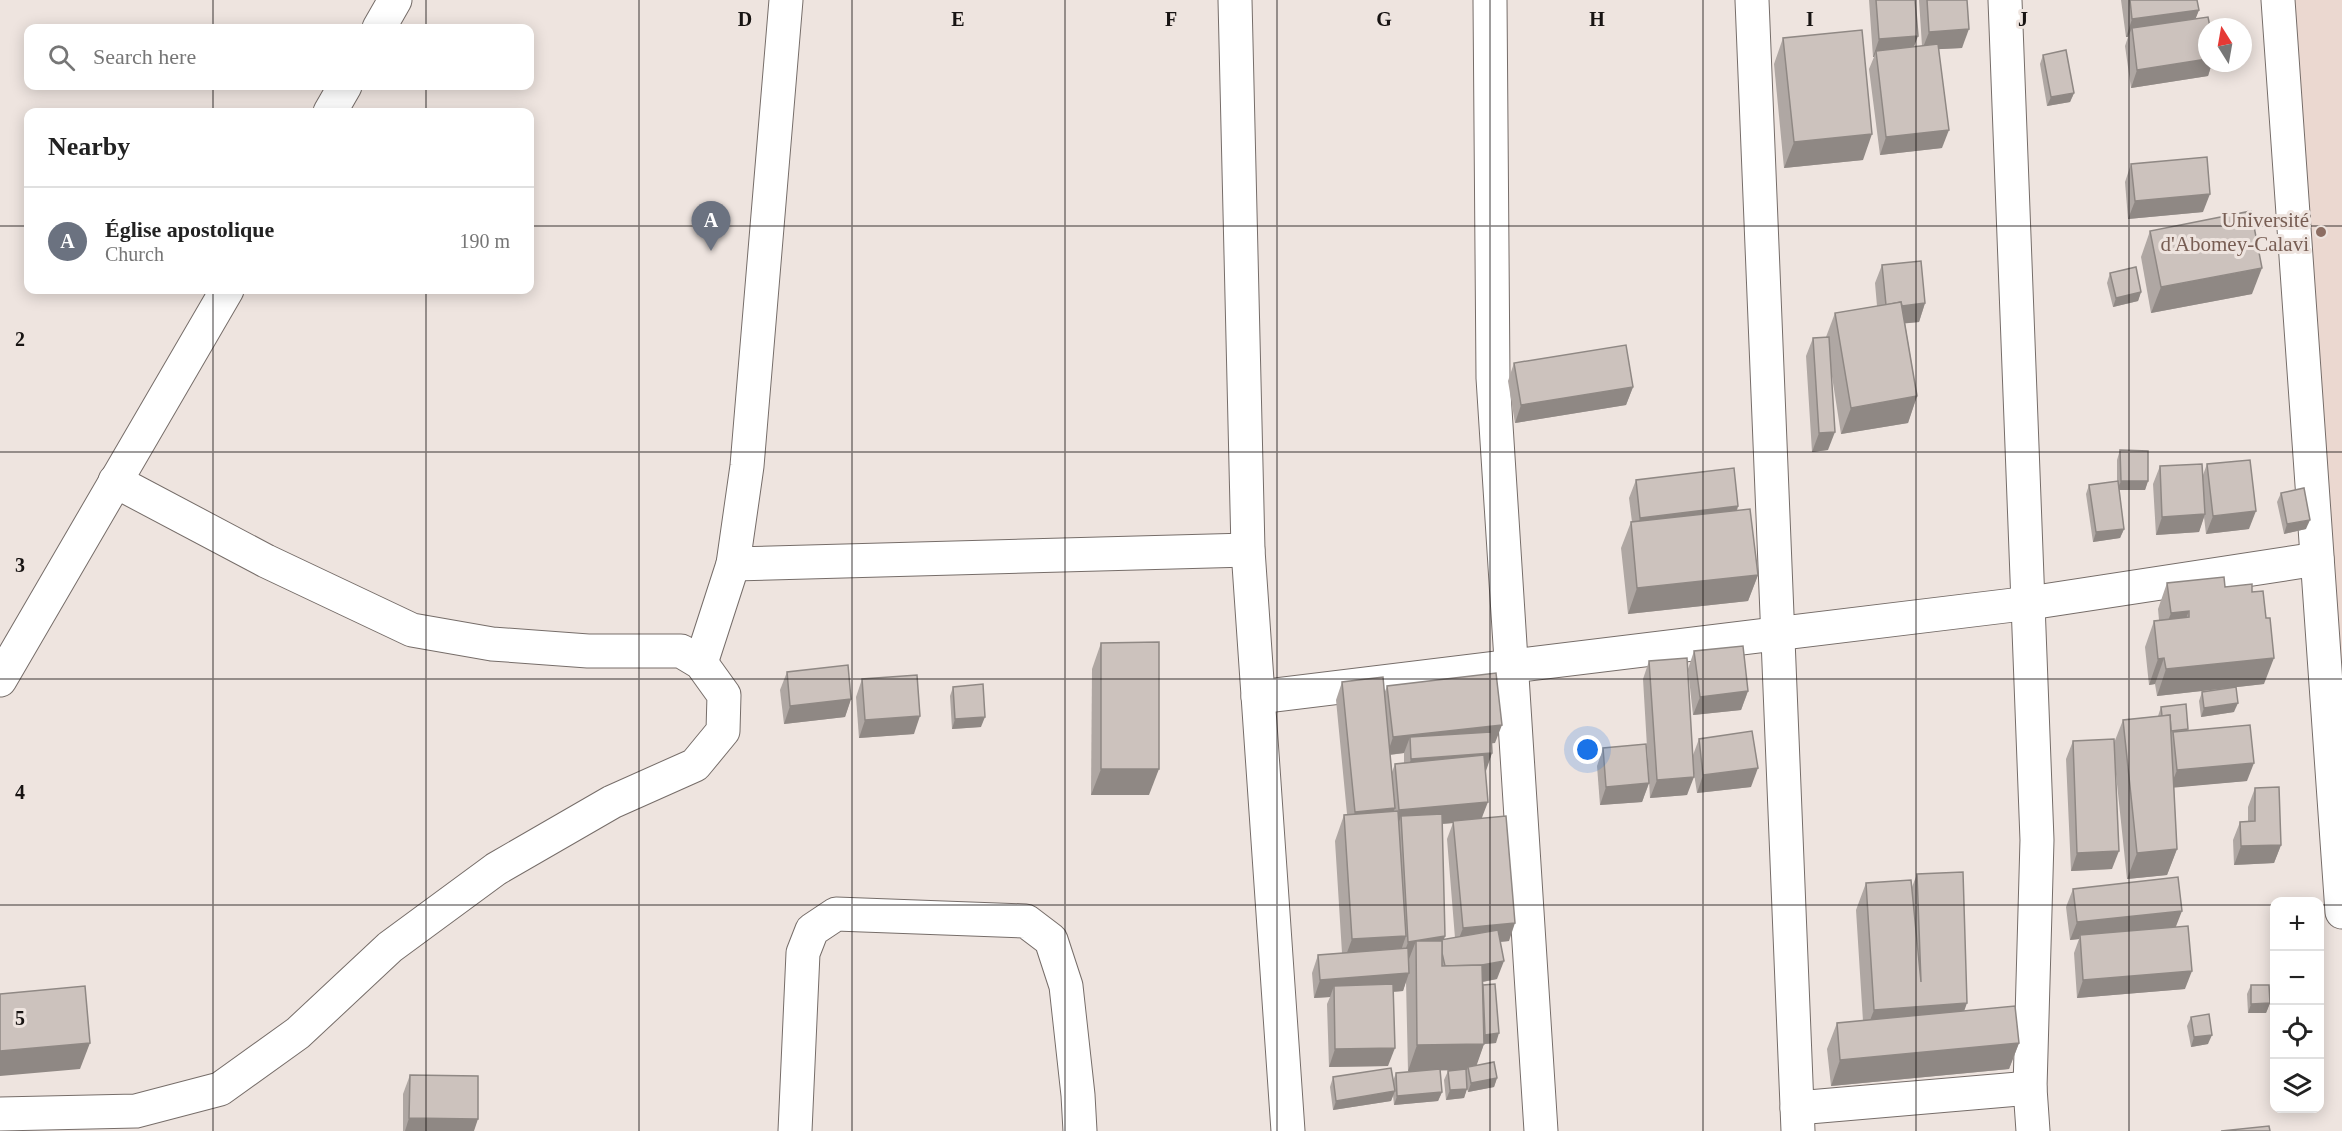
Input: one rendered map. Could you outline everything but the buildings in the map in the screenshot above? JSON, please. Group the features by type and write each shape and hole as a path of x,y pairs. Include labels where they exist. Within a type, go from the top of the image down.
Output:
{"street":[{"path":"381,24 395,0"},
{"path":"701,663 733,564 747,466 786,0"},
{"path":"1235,0 1248,550 1287,1131"},
{"path":"1490,0 1493,378 1541,1131"},
{"path":"1752,0 1798,1120 2030,1088"},
{"path":"2006,0 2037,840 2030,1088 2033,1131"},
{"path":"2278,0 2342,912"},
{"path":"332,108 343,90"},
{"path":"0,680 225,294"},
{"path":"0,1114 136,1111 220,1089 298,1033 390,947 496,869 612,802 695,765 723,731 724,695 701,663 681,651 588,651 492,644 412,630 266,561 115,481"},
{"path":"733,564 1248,550"},
{"path":"1258,697 2030,603 2317,559"},
{"path":"795,1131 803,953 812,930 836,914 1026,921 1051,940 1066,986 1080,1131"}],"shaded area":[{"name":"Université d'Abomey-Calavi","path":"2283,0 2342,0 2342,733"}],"place":[{"name":"Université d'Abomey-Calavi","path":"2321,232"},
{"name":"Église apostolique","path":"711,251"}]}
